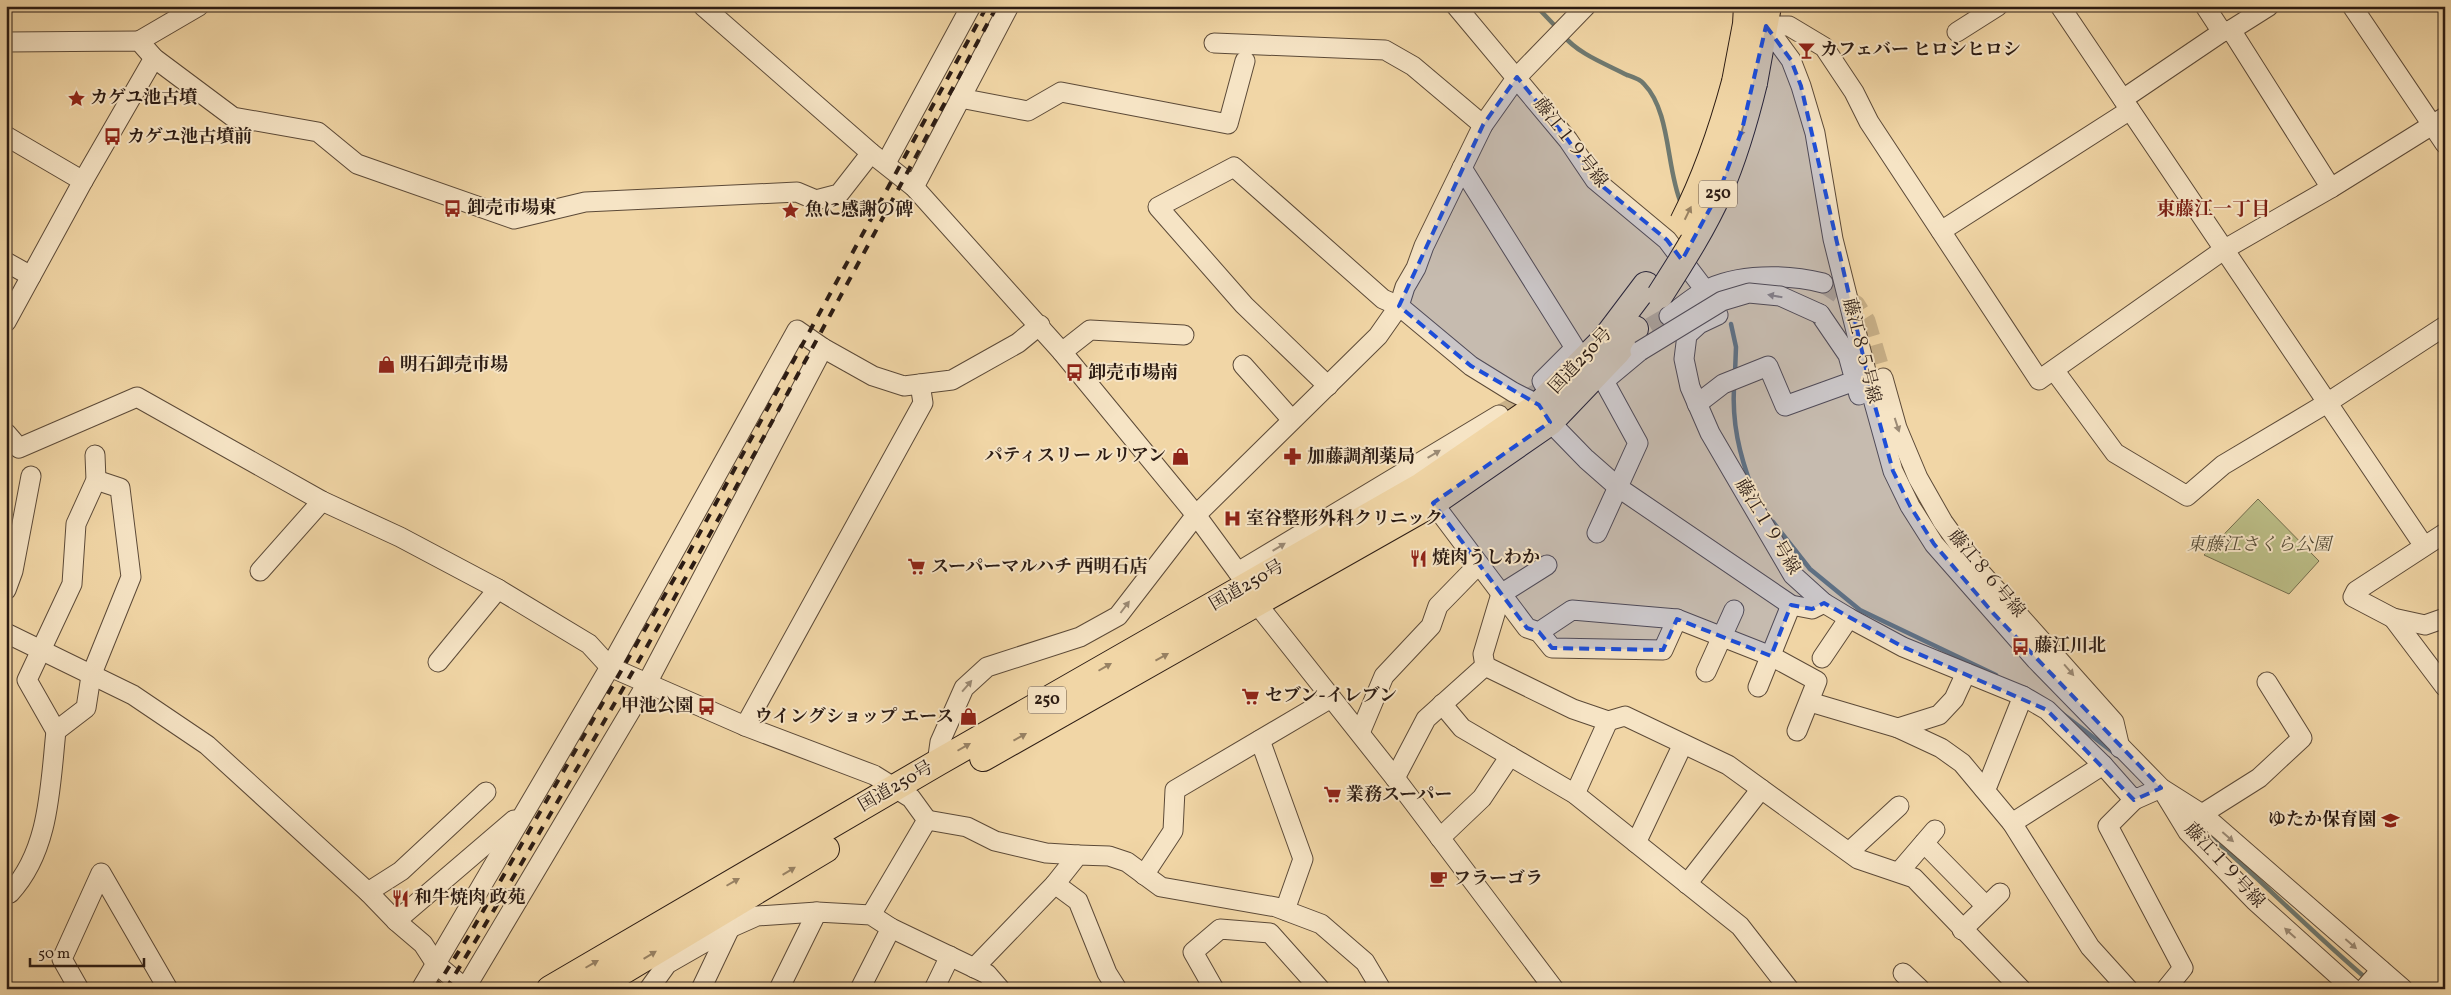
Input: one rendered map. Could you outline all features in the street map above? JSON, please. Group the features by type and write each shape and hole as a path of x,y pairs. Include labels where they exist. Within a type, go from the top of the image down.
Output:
{"highway":[{"name":"国道250号","path":"593,989 903,793 1247,587 1433,503 1552,407 1606,338 1658,299 1677,236 1701,186 1723,125 1745,82 1757,16"},
{"name":"国道250号","path":"550,989 903,793 937,763 1247,587 1552,407"}],"street":[{"path":"6,42 139,41 199,6"},
{"path":"703,6 914,187 1040,325 1196,515 1247,587 1395,778 1554,989"},
{"path":"139,41 154,58 233,117 318,132 357,164 514,219 585,202 797,192 816,200 839,194 878,158 971,6"},
{"path":"914,187 1008,6"},
{"name":"藤江１９号線","path":"1456,6 1568,140 1595,180 1667,240 1705,290 1718,315 1699,324 1686,335 1684,359 1690,387 1710,433 1793,575 1824,603 1903,647 2023,696 2047,710 2103,765 2134,800"},
{"path":"937,763 940,742 964,688 987,667 1080,637 1118,616 1196,515 1378,336 1399,306 1405,287 1416,268 1424,246 1483,125 1517,77 1586,6"},
{"path":"1957,32 1998,6"},
{"path":"2060,6 2424,546"},
{"path":"2204,6 2226,31 2331,188"},
{"path":"1941,231 2127,105 2226,31 2269,6"},
{"path":"2352,6 2439,121 2445,144"},
{"path":"1757,16 1789,26 1824,47 1854,92 1869,122 2039,380 2225,249 2331,188 2439,121"},
{"name":"藤江８５号線","path":"1757,16 1791,60 1801,86 1815,133 1834,239 1873,399 1893,471 1910,506 1934,544 2036,660 2161,788"},
{"path":"1214,43 1385,50 1413,66 1483,125"},
{"path":"6,322 83,181 154,58"},
{"path":"960,98 1028,111 1061,92 1228,124 1245,60"},
{"path":"6,136 83,181"},
{"path":"1328,386 1244,305 1158,207 1234,167 1383,299 1399,306 1471,366 1512,392 1552,407 1591,394 1640,350 1722,301 1749,293 1780,296 1820,314 1848,356 1867,426 1893,471"},
{"path":"1462,168 1575,348 1542,381 1552,407 1586,459 1619,488 1791,605 1812,609 1824,603"},
{"path":"6,262 31,276"},
{"path":"1658,299 1705,290 1750,277 1798,276 1823,283"},
{"path":"421,989 610,668 797,330 823,348 873,376 904,386 952,380 1018,343 1040,325"},
{"path":"2054,370 2115,453 2187,496 2223,465 2327,402 2445,326"},
{"path":"1062,352 1090,330 1184,336"},
{"path":"6,633 133,695 207,745 368,892 396,921 423,944 436,964 466,989 646,685 823,348"},
{"path":"1243,365 1292,420"},
{"path":"1697,404 1723,384 1768,366 1785,406 1846,384"},
{"name":"藤江８６号線","path":"1883,378 1897,428 1918,478 1942,522 1974,565 2114,722 2121,749"},
{"path":"1597,533 1638,444 1604,381"},
{"path":"745,726 924,403 920,384"},
{"path":"6,433 20,448 137,397 322,501 400,537 498,589 589,644 610,668 745,726 874,775 903,793 927,820 967,827 996,841 1046,852 1109,856 1126,862 1161,887 1285,910 1321,924 1365,962 1381,989"},
{"path":"1247,587 1499,415"},
{"path":"6,893 10,893 24,878 46,823 56,731 28,680 72,584 76,524 96,480 95,455"},
{"path":"6,590 13,571 31,476"},
{"path":"56,731 86,708 91,676 132,577 120,488 96,480"},
{"path":"260,571 322,501"},
{"path":"1433,503 1527,628 1539,632 1552,648 1663,650 1677,619"},
{"path":"2445,533 2356,591 2353,598 2393,618 2425,625 2445,618"},
{"path":"1360,733 1384,676 1430,626 1438,606 1478,565"},
{"path":"1485,666 1483,654 1501,594 1547,565"},
{"path":"438,662 498,589"},
{"path":"1758,687 1791,605"},
{"path":"1539,632 1572,610 1677,619 1771,656 1817,681 1798,731"},
{"path":"1706,672 1734,610"},
{"path":"1822,658 1849,618"},
{"path":"2393,618 2445,687"},
{"path":"1395,778 1426,719 1485,666"},
{"path":"1485,666 1573,709 1608,721 1625,716 1728,765 1858,859 1914,878 1962,930 2021,989"},
{"path":"1898,728 1938,715 1954,699 1966,673"},
{"path":"2188,832 2202,814 2259,778 2302,738 2266,682"},
{"path":"1984,789 1988,784 2023,696"},
{"path":"1144,875 1173,831 1175,790 1332,698"},
{"path":"1810,702 1898,728 1941,748 1955,758 2012,823 2090,947 2128,989"},
{"path":"1442,704 1462,728 1575,794 1740,926 1789,989"},
{"path":"1575,794 1608,721"},
{"path":"1260,740 1303,859 1285,910"},
{"path":"1636,843 1683,744"},
{"path":"1440,838 1482,798 1510,756"},
{"path":"2012,823 2103,765"},
{"path":"2166,989 2183,968 2108,826 2134,800 2161,788 2202,814 2403,989"},
{"name":"藤江１９号線","path":"2161,788 2188,832 2255,901 2353,989"},
{"path":"1687,884 1761,789"},
{"path":"368,892 401,871 486,792"},
{"path":"1849,852 1899,806"},
{"path":"396,921 526,810"},
{"path":"871,915 927,820"},
{"path":"1899,872 1929,837 1986,906"},
{"path":"974,968 1055,884 1078,855"},
{"path":"79,989 62,959 101,873 168,989"},
{"path":"1055,884 1078,901 1107,973 1117,989"},
{"path":"1962,930 2000,893"},
{"path":"1244,931 1247,902"},
{"path":"779,989 817,912"},
{"path":"649,989 667,964 730,928 757,916 817,912 871,915 891,928 986,974 1000,989"},
{"path":"701,989 730,928"},
{"path":"860,989 891,928"},
{"path":"1214,989 1193,952 1220,929 1270,933 1320,989"},
{"path":"934,989 950,956"},
{"path":"2364,989 2381,970"},
{"path":"1903,973 1920,989"}],"highlighted area":[{"path":"1766,26 1791,60 1801,86 1873,399 1893,471 1910,506 1934,544 1993,613 2161,788 2134,800 2047,710 1903,647 1824,603 1812,609 1791,605 1771,656 1677,619 1663,650 1552,648 1539,632 1527,628 1433,503 1550,422 1539,405 1471,366 1399,306 1483,125 1517,77 1568,140 1595,180 1667,240 1682,260 1719,192 1742,130"}],"green space":[{"name":"東藤江さくら公園","path":"2258,499 2319,561 2289,594 2204,555"}],"waterway":[{"path":"1534,6 1558,29"},
{"path":"1563,35 1584,53 1601,63 1636,78 1644,84 1653,96 1664,125 1676,189 1681,203"},
{"path":"1731,324 1736,347 1735,373"},
{"path":"1734,386 1734,413 1737,438 1752,488"},
{"path":"1773,522 1810,569 1860,610 1996,675"},
{"path":"2059,711 2114,753"},
{"path":"2198,825 2368,980"}],"tunnel":[{"path":"1823,283 1856,305 1866,321 1883,378"},
{"path":"1626,341 1669,316"},
{"path":"1499,415 1537,393"}],"railway":[{"path":"435,989 471,932 686,558 987,6"},
{"path":"446,989 579,765 686,577 997,6"}],"place":[{"name":"カフェバー ヒロシヒロシ","path":"1806,50"},
{"name":"カゲユ池古墳","path":"76,98"},
{"name":"カゲユ池古墳前","path":"113,137"},
{"name":"卸売市場東","path":"453,208"},
{"name":"魚に感謝の碑","path":"791,210"},
{"name":"明石卸売市場","path":"386,365"},
{"name":"卸売市場南","path":"1074,373"},
{"name":"パティスリー ルリアン","path":"1180,456"},
{"name":"加藤調剤薬局","path":"1293,457"},
{"name":"室谷整形外科クリニック","path":"1232,519"},
{"name":"焼肉うしわか","path":"1418,558"},
{"name":"スーパーマルハチ 西明石店","path":"917,567"},
{"name":"藤江川北","path":"2020,646"},
{"name":"セブン-イレブン","path":"1251,696"},
{"name":"甲池公園","path":"707,706"},
{"name":"ウイングショップ エース","path":"968,717"},
{"name":"業務スーパー","path":"1332,795"},
{"name":"ゆたか保育園","path":"2390,820"},
{"name":"フラーゴラ","path":"1439,879"},
{"name":"和牛焼肉 政苑","path":"400,898"}],"district":[{"name":"東藤江一丁目","path":"2213,210"}]}
